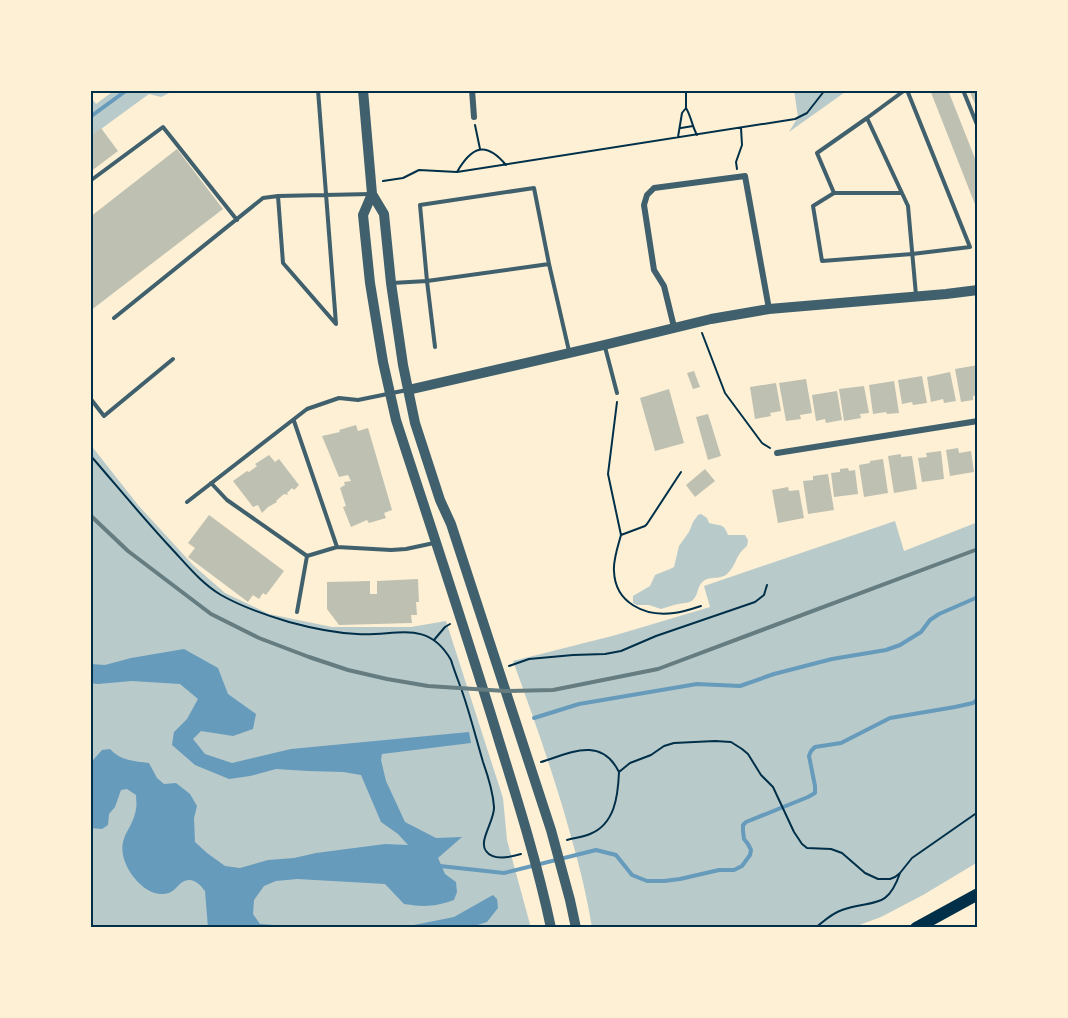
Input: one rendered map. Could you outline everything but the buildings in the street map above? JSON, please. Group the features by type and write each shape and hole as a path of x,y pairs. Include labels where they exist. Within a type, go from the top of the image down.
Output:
{"main road":[{"path":"916,928 978,894"}],"street":[{"path":"363,90 372,188 384,214 391,283 415,423 440,500 451,524 552,830 576,928"},
{"path":"472,90 474,117"},
{"path":"674,327 664,286 654,270 644,205 647,195 654,188 745,176 769,309"},
{"path":"372,188 363,215 370,283 383,362 396,420 486,697 528,838 551,928"},
{"path":"408,390 674,327 769,309 978,290"},
{"path":"777,453 978,421"}],"lane":[{"path":"278,196 283,262 336,324 318,90"},
{"path":"834,193 817,153 906,90 970,247 822,261 813,206 834,193 902,193"},
{"path":"963,90 978,127"},
{"path":"867,118 908,206 916,297"},
{"path":"90,181 163,127 237,220"},
{"path":"114,318 263,198 372,188"},
{"path":"435,347 420,205 534,188 570,353"},
{"path":"391,283 427,281 549,264"},
{"path":"604,345 617,393"},
{"path":"90,398 104,416 172,359"},
{"path":"187,502 307,409 339,398 358,400 408,390"},
{"path":"294,421 337,547"},
{"path":"211,483 227,500 308,556"},
{"path":"308,556 337,547 391,550 436,543"},
{"path":"297,612 308,556"}],"path":[{"path":"686,90 686,108 697,135"},
{"path":"372,188 404,178 419,170 457,172 795,119 802,117 812,108 825,90"},
{"path":"678,138 682,113 686,108"},
{"path":"474,117 480,149"},
{"path":"680,128 693,126"},
{"path":"738,177 736,162 742,145 741,128"},
{"path":"457,172 462,163 480,149 495,154 507,165"},
{"path":"698,322 725,393 762,442 777,453"},
{"path":"617,393 608,474 621,535 614,572 616,586 627,601 640,610 654,614 672,613 701,606"},
{"path":"90,455 138,512 197,576 220,594 238,604 259,614 310,627 356,634 411,632 440,644 452,660 488,777 494,812 483,847 487,853 494,856 513,856 528,852"},
{"path":"621,535 648,524 681,472"},
{"path":"499,671 529,659 621,651 656,636 755,602 764,595 767,585"},
{"path":"434,640 450,624"},
{"path":"619,772 630,763 651,755 664,746 716,741 731,742 748,754 761,775 773,788 798,840 807,848 831,849 842,853 865,873 878,879 890,879 900,873 912,858 978,812"},
{"path":"530,765 565,753 594,750 606,754 619,772 619,785 608,820 590,834 565,841"},
{"path":"814,928 838,910 878,902 888,897 896,886 900,873"}],"shaded area":[{"path":"115,90 175,90 161,97 149,94 90,137 90,96 96,104"},
{"path":"794,90 848,90 789,132 798,117"},
{"path":"90,444 138,505 193,565 225,593 269,614 332,627 411,627 446,621 503,798 507,840 531,928 90,928"},
{"path":"701,514 707,518 709,523 723,527 728,535 745,535 748,540 747,546 740,553 731,570 723,576 702,582 695,598 689,602 661,609 633,603 633,596 650,586 655,575 674,567 679,546 693,522"},
{"path":"895,521 904,551 978,522 978,862 881,917 851,928 592,928 575,851 561,803 513,661 616,635 710,607 704,586"}],"water":[{"path":"184,649 218,668 228,694 256,714 253,729 233,736 201,731 193,739 205,754 232,763 291,749 469,732 471,743 382,754 381,760 386,781 405,822 436,838 462,837 438,858 445,874 456,882 457,892 454,900 435,905 411,905 404,904 385,884 297,879 276,881 264,886 254,900 253,914 260,924 318,928 208,928 205,891 197,883 187,880 171,892 164,894 149,891 137,881 125,862 122,846 136,809 136,795 127,789 121,790 115,807 109,814 108,825 102,829 90,828 90,768 93,760 102,750 110,749 123,758 149,763 157,778 164,784 176,783 190,794 197,806 194,818 195,842 225,866 240,868 268,860 316,853 385,844 408,845 398,834 381,822 361,775 276,769 229,779 195,765 172,745 174,732 187,719 198,699 180,684 132,681 90,683 90,664 105,665"},
{"path":"493,895 497,899 498,908 487,922 468,928 399,928 454,917"}],"waterway":[{"path":"90,117 127,90"},
{"path":"534,718 579,704 697,684 740,686 774,674 832,659 886,650 900,645 921,632 930,620 939,614 978,597"},
{"path":"440,866 504,873 596,850 616,855 632,875 647,881 680,879 719,870 734,870 742,866 750,855 751,850 744,839 743,831 743,825 746,822 815,793 809,756 815,747 841,743 890,718 955,707 973,703 978,699"}],"railway":[{"path":"90,515 128,551 211,614 259,638 348,670 387,679 428,686 505,691 553,690 658,669 978,549"}]}
